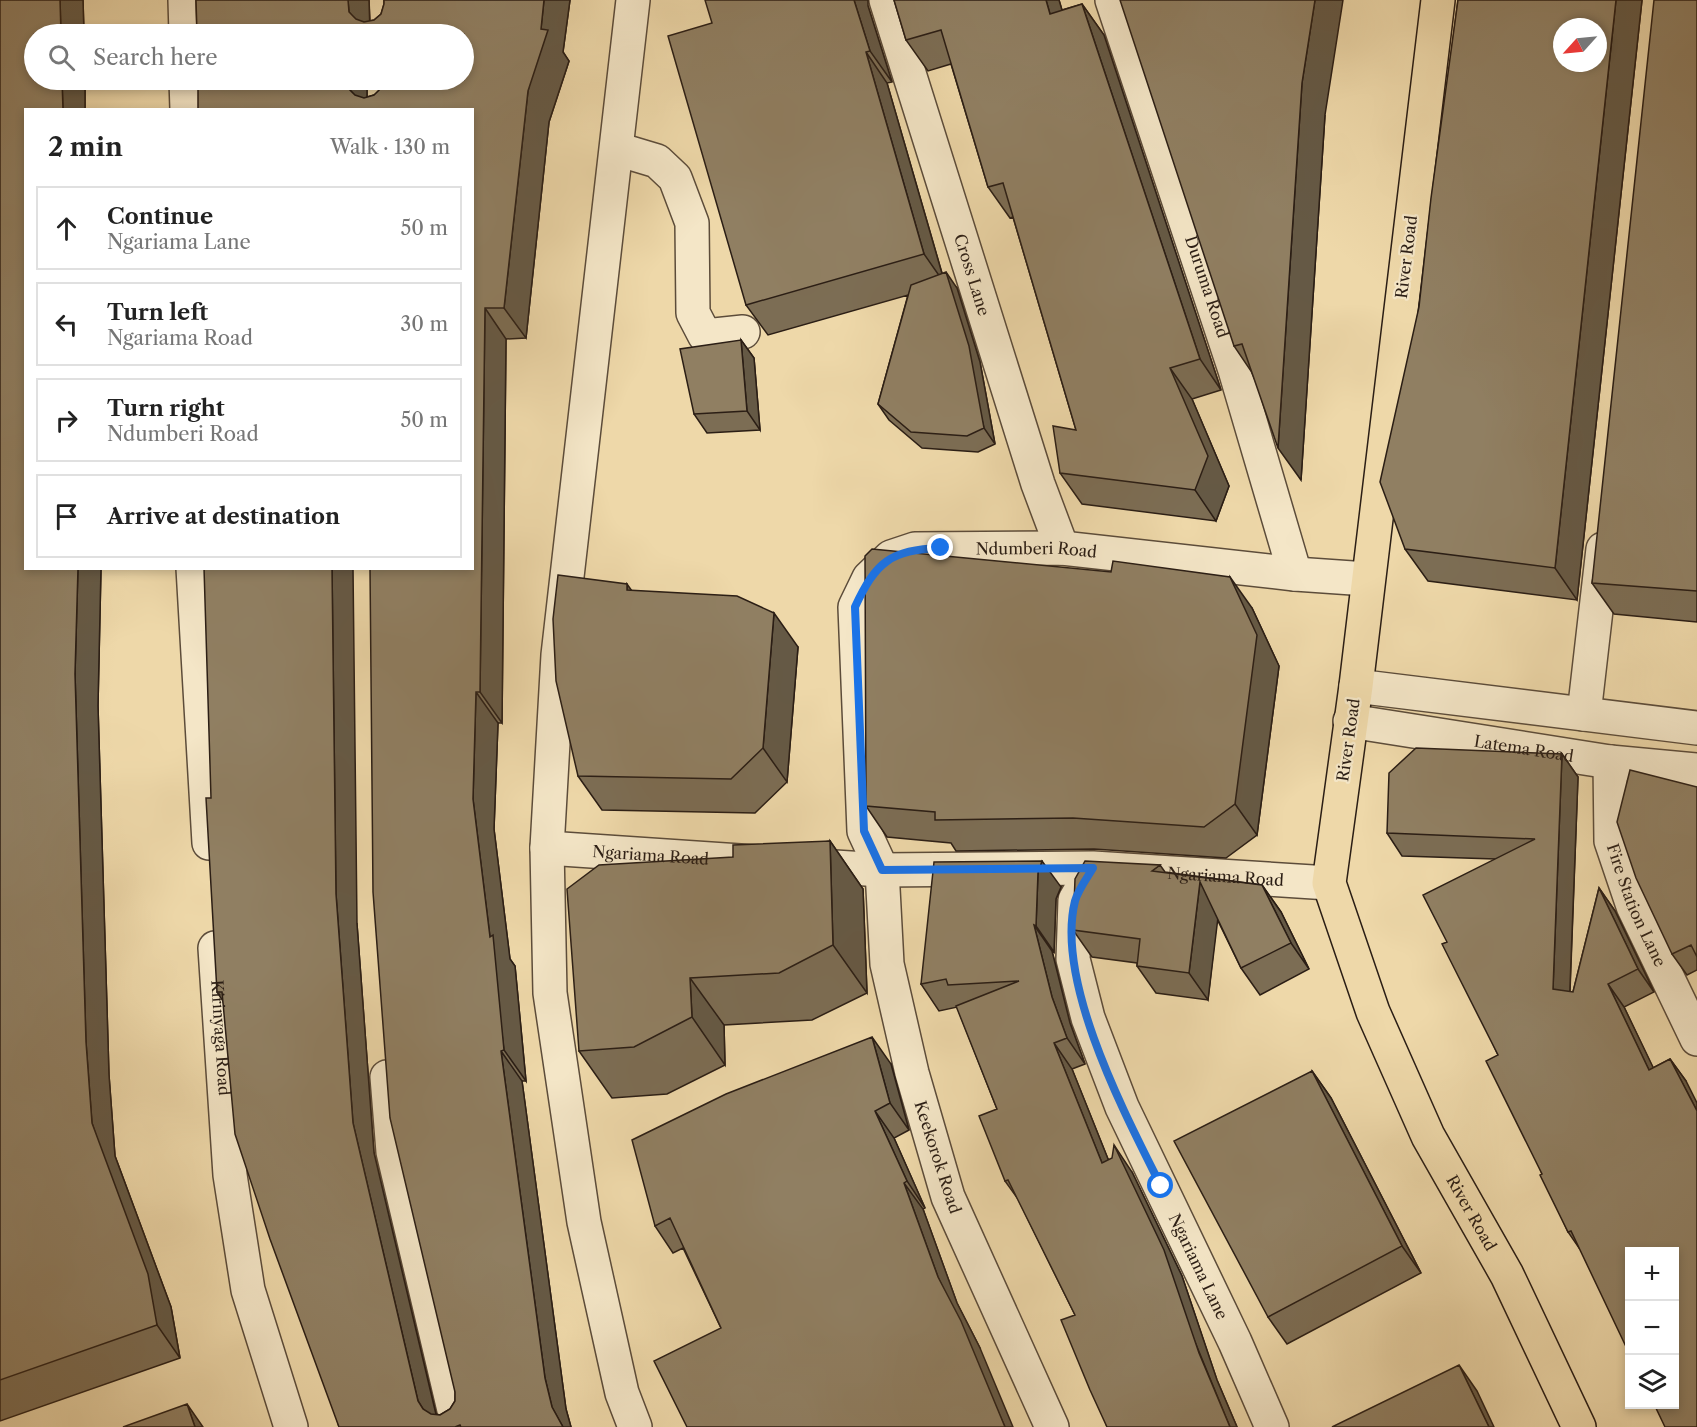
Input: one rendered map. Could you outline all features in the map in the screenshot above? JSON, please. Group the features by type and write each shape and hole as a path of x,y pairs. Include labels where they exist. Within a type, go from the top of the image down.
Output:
{"main road":[{"name":"River Road","path":"1438,0 1356,686 1329,884 1372,1012 1428,1136 1507,1275 1538,1347 1580,1427"}],"street":[{"path":"185,0 186,24"},
{"path":"633,0 558,655 547,848 549,993 584,1222 622,1393 635,1427"},
{"name":"Cross Lane","path":"886,0 1035,472 1062,548"},
{"name":"Duruma Road","path":"1112,0 1235,369 1295,574"},
{"path":"186,90 187,108"},
{"path":"617,149 657,161 675,178 692,224 693,313 705,336 743,332"},
{"path":"1584,714 1606,519"},
{"name":"Ndumberi Road","path":"882,870 864,831 855,654 855,607 869,578 891,557 915,549 1062,548 1295,574 1367,579"},
{"path":"194,570 211,877"},
{"path":"1356,686 1697,728"},
{"name":"Latema Road","path":"1350,721 1610,762 1697,771"},
{"name":"Fire Station Lane","path":"1610,762 1611,841 1634,906 1697,1039"},
{"name":"Ngariama Road","path":"547,848 882,870 1093,868 1329,884"},
{"name":"Ngariama Lane","path":"1093,868 1075,900 1072,959 1088,1018 1122,1107 1235,1342 1272,1427"},
{"name":"Keekorok Road","path":"882,870 887,964 912,1073 948,1197 1052,1427"},
{"name":"Kirinyaga Road","path":"213,924 231,1174 246,1279 291,1427"},
{"path":"386,1051 393,1152 458,1427"}],"building":[{"path":"0,0 60,0 61,24 24,24 24,90 62,90 63,108 24,108 24,570 78,570 75,674 86,1042 92,1123 148,1274 157,1325 0,1380"},
{"path":"196,0 348,0 349,12 356,19 364,22 374,20 381,14 384,0 544,0 541,29 548,30 528,91 504,308 485,308 480,692 476,692 473,799 490,937 493,935 504,1050 501,1051 545,1378 552,1407 563,1427 461,1427 460,1425 455,1427 339,1427 270,1239 235,1134 222,992 217,992 206,798 211,798 204,570 332,570 336,894 353,1123 418,1401 423,1409 431,1414 440,1415 450,1409 455,1401 455,1392 390,1118 373,892 370,570 474,570 474,108 198,108 198,90 350,90 355,95 364,98 374,95 379,90 474,90 474,24 197,24"},
{"path":"705,0 854,0 870,51 866,52 924,254 746,305 668,36 712,23"},
{"path":"894,0 1046,0 1050,14 1082,4 1200,359 1170,368 1208,456 1195,490 1060,473 1053,426 1076,430 1003,183 988,187 941,30 906,40"},
{"path":"1120,0 1315,0 1302,83 1278,448 1242,344 1234,346"},
{"path":"1458,0 1616,0 1555,568 1405,549 1380,482 1419,307 1431,198"},
{"path":"1654,0 1697,0 1697,591 1592,583"},
{"path":"946,272 969,346 984,428 967,436 911,432 878,404 911,285"},
{"path":"741,340 747,411 694,414 680,349"},
{"path":"872,549 1111,572 1113,561 1230,577 1257,635 1235,804 1204,827 1073,818 935,820 935,812 866,806 865,556"},
{"path":"558,575 627,584 627,590 737,596 774,613 763,748 731,779 578,776 556,681 553,619"},
{"path":"1416,748 1562,754 1553,989 1573,992 1599,888 1638,969 1608,984 1649,1070 1670,1059 1697,1111 1697,1427 1665,1427 1656,1409 1679,1409 1679,1247 1625,1247 1625,1345 1486,1061 1498,1055 1442,944 1447,942 1423,895 1535,839 1387,833 1389,773"},
{"path":"1630,770 1697,787 1697,957 1691,945 1672,954 1636,878 1617,822"},
{"path":"830,841 833,945 779,973 690,978 692,1017 634,1047 579,1051 567,889 599,865 733,857 733,845"},
{"path":"1042,861 1038,873 1036,926 1034,925 1052,997 1067,1038 1054,1043 1102,1163 1112,1158 1114,1145 1164,1250 1199,1353 1230,1427 1107,1427 1061,1320 1075,1315 1008,1180 1005,1181 979,1116 997,1109 956,1006 1019,981 948,985 946,979 921,984 934,862"},
{"path":"1085,861 1160,865 1152,871 1262,885 1291,943 1241,968 1200,882 1189,973 1137,966 1140,939 1073,930 1075,879"},
{"path":"872,1037 890,1103 875,1111 907,1181 904,1183 938,1277 961,1321 1005,1427 687,1427 654,1361 721,1328 670,1218 655,1226 632,1140 726,1094"},
{"path":"1312,1071 1402,1246 1268,1317 1174,1141"},
{"path":"1459,1365 1489,1427 1332,1427"},
{"path":"187,1404 195,1427 123,1427"}],"route":[{"path":"941,548 915,549 891,557 869,578 855,607 855,654 864,831 882,870 1093,868 1075,900 1072,959 1088,1018 1122,1107 1161,1186"}]}
